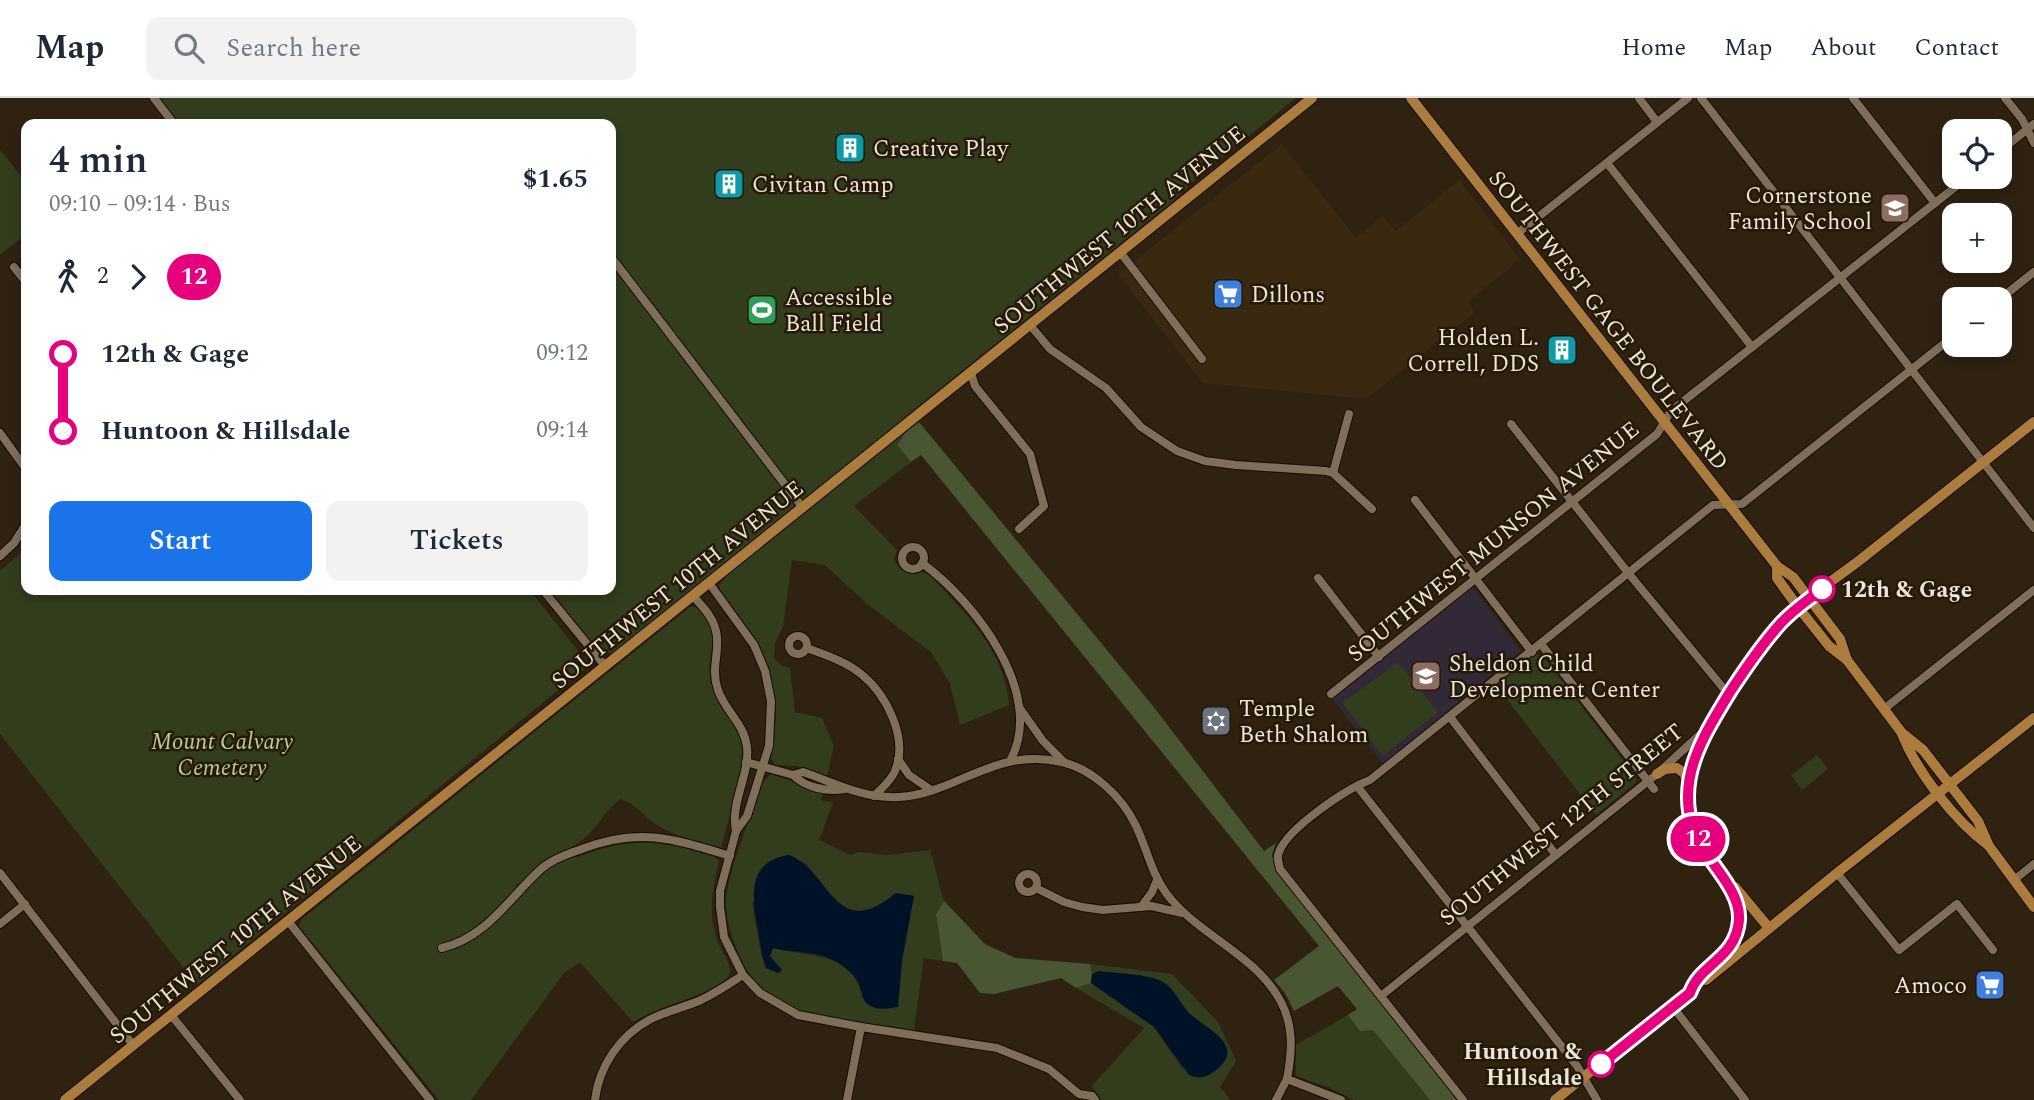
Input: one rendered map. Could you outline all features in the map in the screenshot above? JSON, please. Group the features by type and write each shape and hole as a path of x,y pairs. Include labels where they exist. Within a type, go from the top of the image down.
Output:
{"main road":[{"name":"SOUTHWEST 10TH AVENUE","path":"65,1100 1312,98"},
{"name":"SOUTHWEST GAGE BOULEVARD","path":"1411,98 1777,566 1793,577 1840,639 1847,660"},
{"name":"SOUTHWEST 12TH STREET","path":"1710,724 1780,624 1798,607 2034,422"},
{"name":"SOUTHWEST GAGE BOULEVARD","path":"1777,566 1777,578 1798,607 1829,646 1847,660 1902,733 1923,750 1978,821 1989,846 2034,906"},
{"path":"1555,1100 2034,718"},
{"path":"1690,993 1693,983 1728,949 1735,938 1738,925 1739,911 1733,893 1699,842 1691,821 1687,797 1696,753 1710,724"},
{"name":"SOUTHWEST GAGE BOULEVARD","path":"1902,733 1911,757 1967,830 1989,846"},
{"path":"1657,774 1665,769 1677,768 1684,773 1688,784"},
{"path":"1707,855 1769,928"}],"street":[{"path":"154,98 170,119"},
{"path":"1639,98 1657,122"},
{"path":"1518,233 1688,98"},
{"path":"1702,98 2034,527"},
{"path":"1853,98 1935,203"},
{"path":"2005,98 2030,127 2034,143"},
{"path":"2012,141 2030,127"},
{"path":"1606,163 1752,347"},
{"name":"SOUTHWEST MUNSON AVENUE","path":"1331,694 1657,434 1671,411 1953,189"},
{"path":"1120,253 1202,359"},
{"path":"616,264 803,508"},
{"path":"14,267 21,276"},
{"path":"2012,289 2034,272"},
{"path":"1030,325 1050,349 1106,388 1141,427 1177,452 1205,461 1236,466 1332,473 1372,509"},
{"path":"1463,1100 1280,869 1278,854 1291,832 1357,786 1370,780 1713,505 1742,504 1942,346"},
{"path":"971,373 975,386 1030,454 1044,506 1019,529"},
{"path":"1332,473 1349,414"},
{"path":"1511,424 1729,695"},
{"path":"0,433 21,455"},
{"path":"1415,500 1532,652"},
{"path":"0,556 21,534"},
{"path":"922,563 940,577 997,645 1008,668 1018,705 1018,742 1010,761"},
{"path":"1318,578 1379,657"},
{"path":"709,583 747,633 765,671 769,688 769,746 747,816 736,831"},
{"path":"1884,709 2034,590"},
{"path":"547,595 605,666"},
{"path":"692,596 706,612 716,630 715,679 722,699 739,724 747,748 734,817 736,831 720,891 724,937 743,975 760,993 785,1010 812,1019 998,1048 1049,1069 1079,1097 1092,1096 1095,1100"},
{"path":"1541,644 1654,789"},
{"path":"807,648 853,668 873,685 892,718 898,743 898,759 890,779 874,796"},
{"path":"1018,705 1038,734 1065,763"},
{"path":"1450,717 1556,855"},
{"name":"SOUTHWEST 12TH STREET","path":"1381,996 1657,774 1710,724"},
{"path":"898,759 909,775 931,790"},
{"path":"746,762 793,775 799,782 815,787 832,791 846,789 874,796 899,797 931,790 1010,761 1043,760 1065,763 1092,776 1121,802 1136,827 1157,880 1174,904 1258,972 1275,991 1286,1013 1292,1046 1287,1079 1276,1100"},
{"path":"1357,786 1577,1066 1597,1100"},
{"path":"442,948 474,936 495,918 542,867 601,841 652,836 690,843 730,856"},
{"path":"2014,880 2034,863"},
{"path":"0,873 133,1045"},
{"path":"1837,873 1899,950 1957,904 1993,950"},
{"path":"1140,907 1146,902 1157,880"},
{"path":"1036,888 1064,902 1082,907 1103,910 1151,906 1185,914"},
{"path":"0,924 25,904"},
{"path":"288,921 430,1100"},
{"path":"595,1100 603,1070 629,1034 650,1019 715,993 743,975"},
{"path":"1672,1007 1745,1100"},
{"path":"171,1015 240,1100"},
{"path":"847,1100 861,1027"},
{"path":"1287,1079 1341,1100"}],"shaded area":[{"path":"1282,144 1356,238 1383,216 1396,231 1459,180 1520,259 1468,302 1475,312 1366,399 1203,383 1118,274"},
{"name":"Sheldon Child Development Center","path":"1473,587 1521,651 1383,764 1332,698"}],"green space":[{"path":"159,98 1296,98 1201,174 1173,201 907,415 885,436 617,651 608,653 600,651 588,641 552,595 616,595 616,119 176,119"},
{"path":"0,150 21,176 21,238 0,255"},
{"path":"919,422 1153,706 1264,851 1276,843 1272,855 1276,870 1457,1100 1430,1100 1373,1030 1360,1031 1348,1015 1357,1009 1338,986 1294,1011 1285,993 1274,980 1319,946 921,455 911,462 897,445 905,433"},
{"path":"905,433 897,445 911,462 854,506 897,550 894,559 901,570 930,576 982,634 1000,667 1009,705 960,725 950,684 931,652 866,603 825,565 792,560 783,627 775,643 774,658 781,665 790,668 795,712 822,718 834,746 827,776 797,766 775,765 771,758 776,715 770,676 755,638 720,591 719,585 731,571"},
{"name":"Mount Calvary Cemetery","path":"21,552 21,595 534,595 589,665 197,985 0,734 0,571"},
{"path":"690,607 697,607 710,623 713,636 709,670 712,685 736,726 741,745 742,759 737,790 721,848 664,829 632,804 621,799 587,836 571,847 576,858 613,846 645,843 677,847 715,857 719,861 713,894 713,921 717,940 729,966 729,975 711,988 633,1022 580,962 564,973 471,1100 439,1100 299,926 302,919"},
{"path":"1535,654 1542,655 1637,780 1596,815 1496,685"},
{"path":"1398,662 1438,712 1383,756 1342,703"},
{"path":"1817,755 1828,769 1802,790 1791,775"},
{"path":"771,774 823,792 821,800 833,803 819,840 850,855 860,852 886,855 930,850 944,901 936,914 943,961 924,958 914,1030 800,1011 780,1003 767,993 746,968 729,927 727,893 735,861 763,782","holes":["805,863 834,898 854,910 866,910 880,905 896,893 902,961 897,1007 861,992 847,969 825,958 773,948 766,968 752,903"]},
{"path":"944,901 985,944 1015,958 1090,964 1091,983 1076,988 1061,978 994,994 980,993 957,963 943,961 936,914"},
{"path":"1090,964 1172,974 1218,1022 1236,1061 1220,1087 1231,1100 1102,1100 1092,1086 1144,1028 1076,988 1091,983 1154,1027 1182,1068 1223,1042 1190,1014 1166,984 1152,978 1129,974 1092,974"},
{"path":"1348,1015 1360,1031 1373,1029 1430,1100 1354,1100 1296,1076 1296,1045"}],"water":[{"path":"789,855 803,863 846,908 859,911 875,907 896,893 914,896 902,961 898,1007 878,1009 870,1006 863,998 856,979 827,957 773,948 770,956 782,970 778,973 766,968 754,906 755,883 765,865"},
{"path":"1099,971 1132,974 1163,982 1188,1012 1226,1045 1224,1062 1205,1076 1189,1075 1154,1027 1091,983 1092,974"}],"bus line":[{"name":"12","path":"1601,1064 1690,993 1693,983 1710,969 1735,938 1739,921 1737,902 1699,842 1688,811 1691,766 1718,710 1738,680 1780,624 1822,589"}],"place":[{"name":"Creative Play","path":"850,148"},
{"name":"Civitan Camp","path":"729,184"},
{"name":"Cornerstone Family School","path":"1895,208"},
{"name":"Dillons","path":"1228,294"},
{"name":"Accessible Ball Field","path":"762,310"},
{"name":"Holden L. Correll, DDS","path":"1562,350"},
{"name":"12th & Gage","path":"1822,589"},
{"name":"Sheldon Child Development Center","path":"1426,676"},
{"name":"Temple Beth Shalom","path":"1216,721"},
{"name":"Amoco","path":"1990,985"},
{"name":"Huntoon & Hillsdale","path":"1601,1064"}]}
